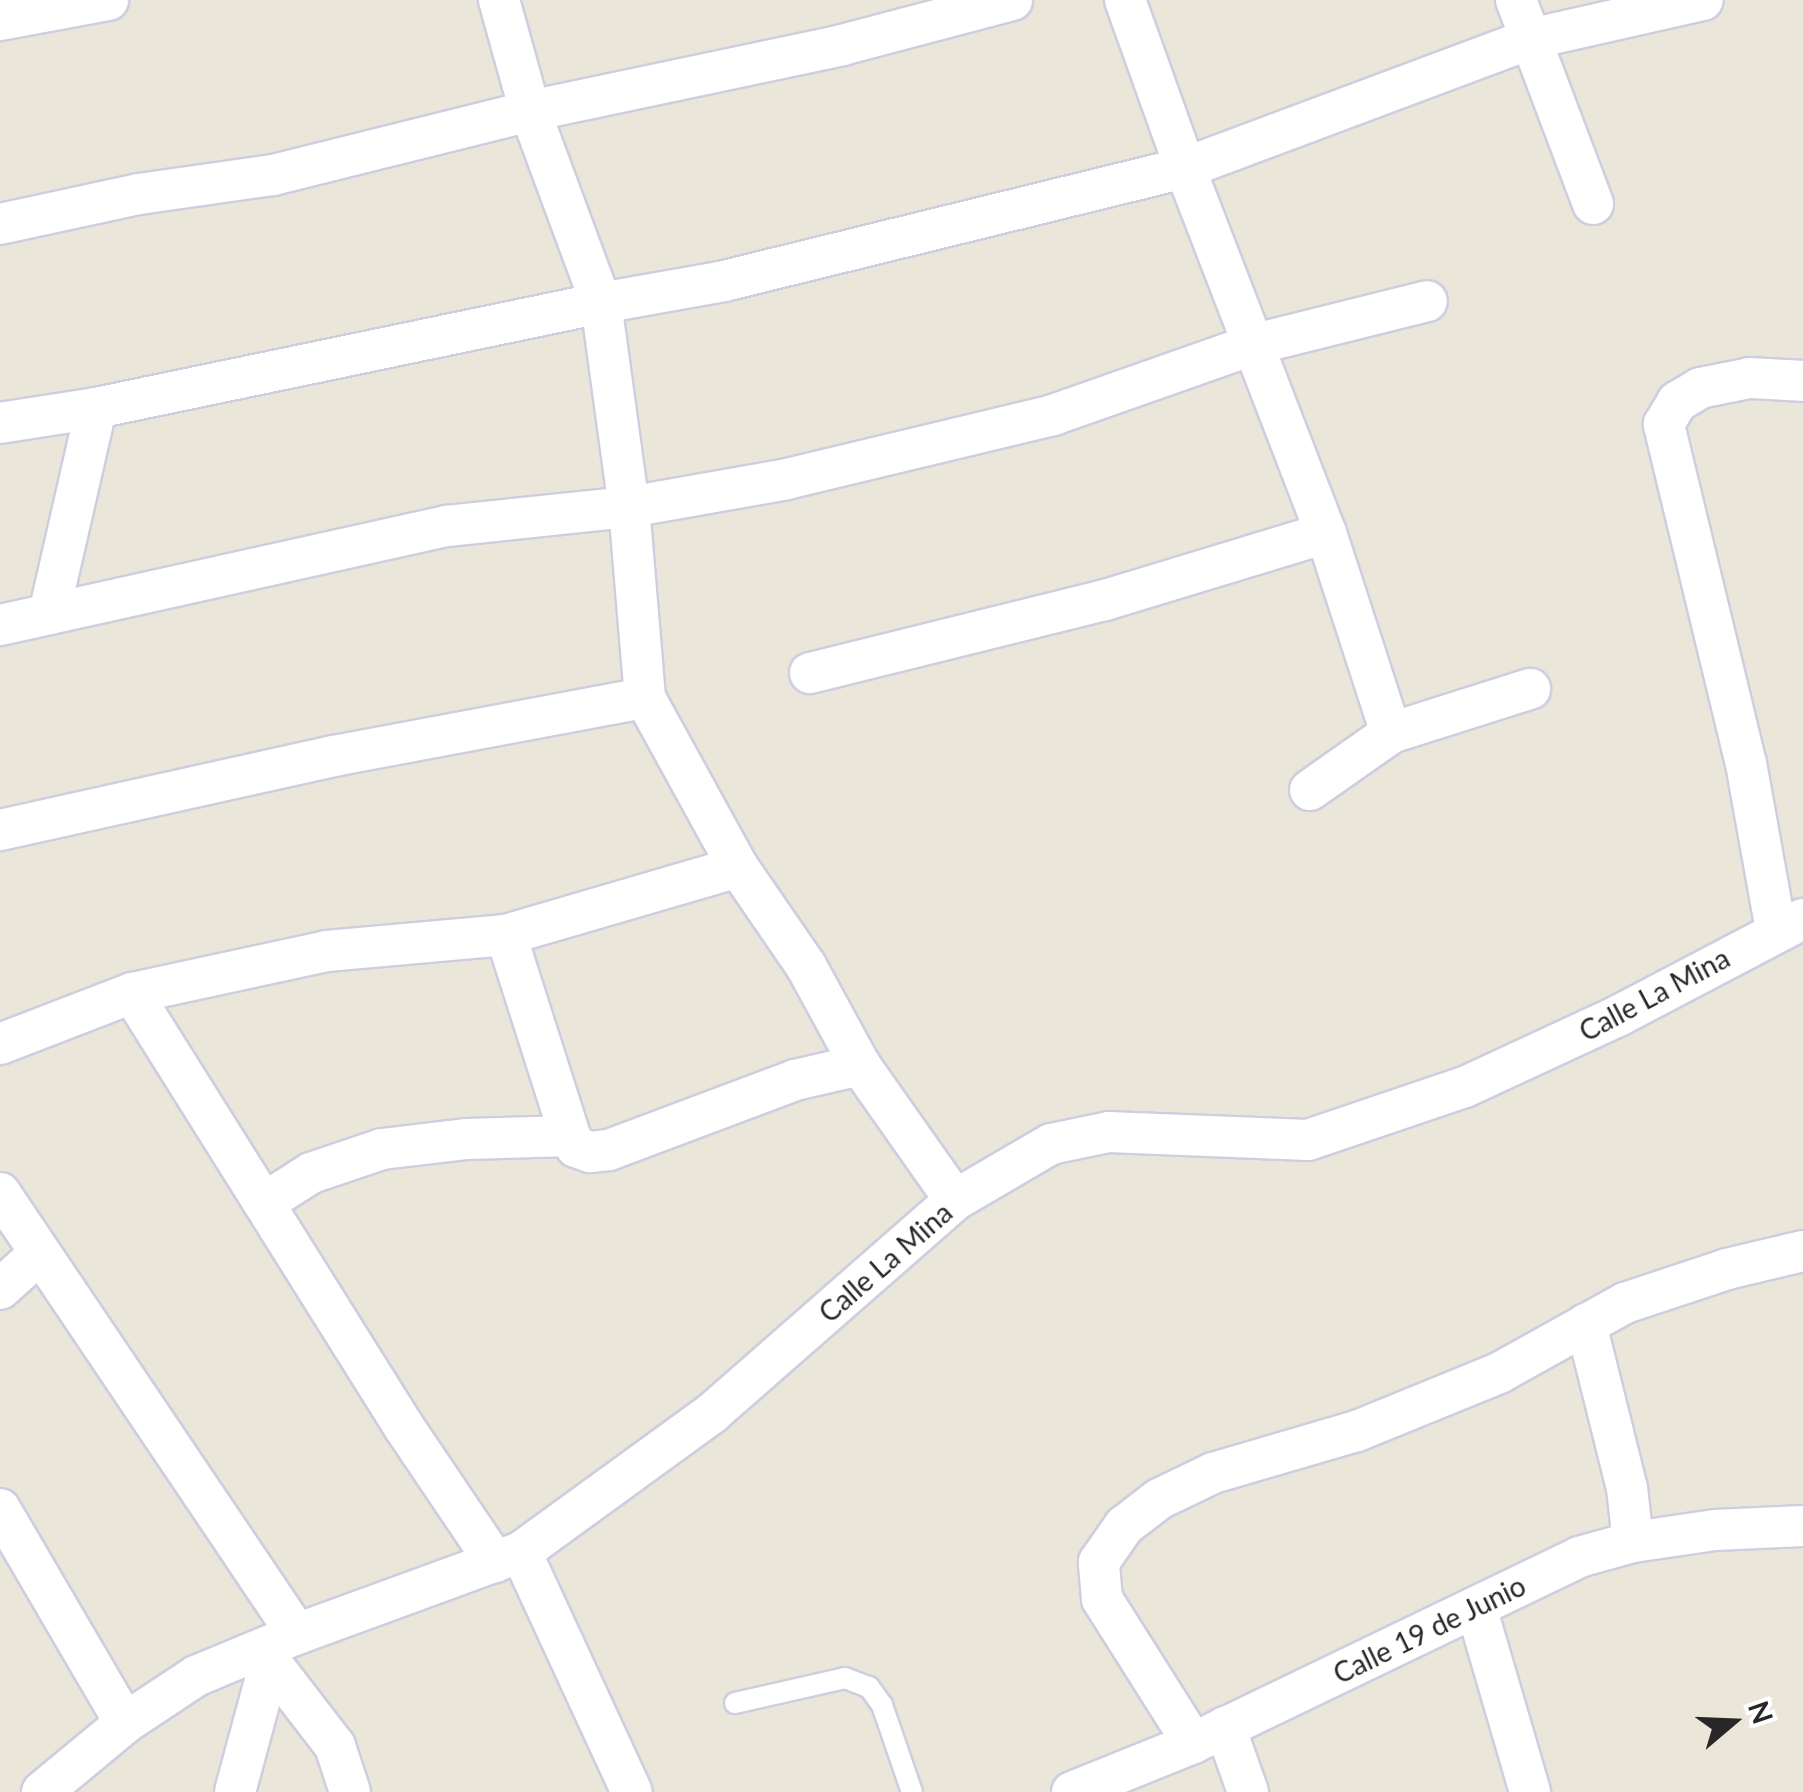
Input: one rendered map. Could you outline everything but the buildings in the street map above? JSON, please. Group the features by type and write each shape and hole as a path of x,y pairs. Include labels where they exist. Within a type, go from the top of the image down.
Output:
{"street":[{"path":"0,20 108,0"},
{"path":"499,0 530,111 601,303 628,506 646,698 738,867 806,966 860,1065 955,1200"},
{"path":"0,224 139,194 273,174 530,111 842,46 1012,0"},
{"path":"1126,0 1326,533 1390,733"},
{"path":"1516,0 1593,204"},
{"path":"0,423 96,408 724,281 1186,168 1530,39 1703,0"},
{"path":"0,625 447,526 628,506 787,479 1052,414 1255,344 1426,301"},
{"path":"1789,924 1664,424 1676,402 1700,388 1750,378 1803,381"},
{"path":"49,614 96,408"},
{"path":"810,673 1105,600 1326,533"},
{"path":"1310,790 1390,733 1530,688"},
{"path":"0,830 334,756 646,698"},
{"path":"0,1044 132,993 328,951 506,935 738,867"},
{"name":"Calle La Mina","path":"42,1792 124,1723 196,1676 276,1650 508,1557 712,1413 955,1200 1051,1144 1108,1132 1308,1140 1466,1087 1620,1015 1789,924"},
{"path":"506,935 576,1147 590,1152 608,1150 795,1080 860,1065"},
{"path":"132,993 264,1204 508,1557 632,1792"},
{"path":"264,1204 311,1173 382,1149 467,1139 570,1136"},
{"path":"0,1193 310,1709 336,1746 350,1792"},
{"path":"1248,1792 1209,1735 1102,1599 1099,1562 1124,1526 1159,1499 1213,1473 1357,1431 1499,1373 1625,1303 1803,1251"},
{"path":"0,1289 39,1254"},
{"path":"1586,1324 1627,1488 1633,1542"},
{"path":"0,1509 124,1723"},
{"name":"Calle 19 de Junio","path":"1072,1792 1209,1735 1579,1557 1633,1542 1715,1530 1803,1526"},
{"path":"1476,1608 1530,1792"},
{"path":"236,1792 276,1650"}],"lane":[{"path":"735,1703 845,1678 869,1688 882,1705 912,1792"}]}
